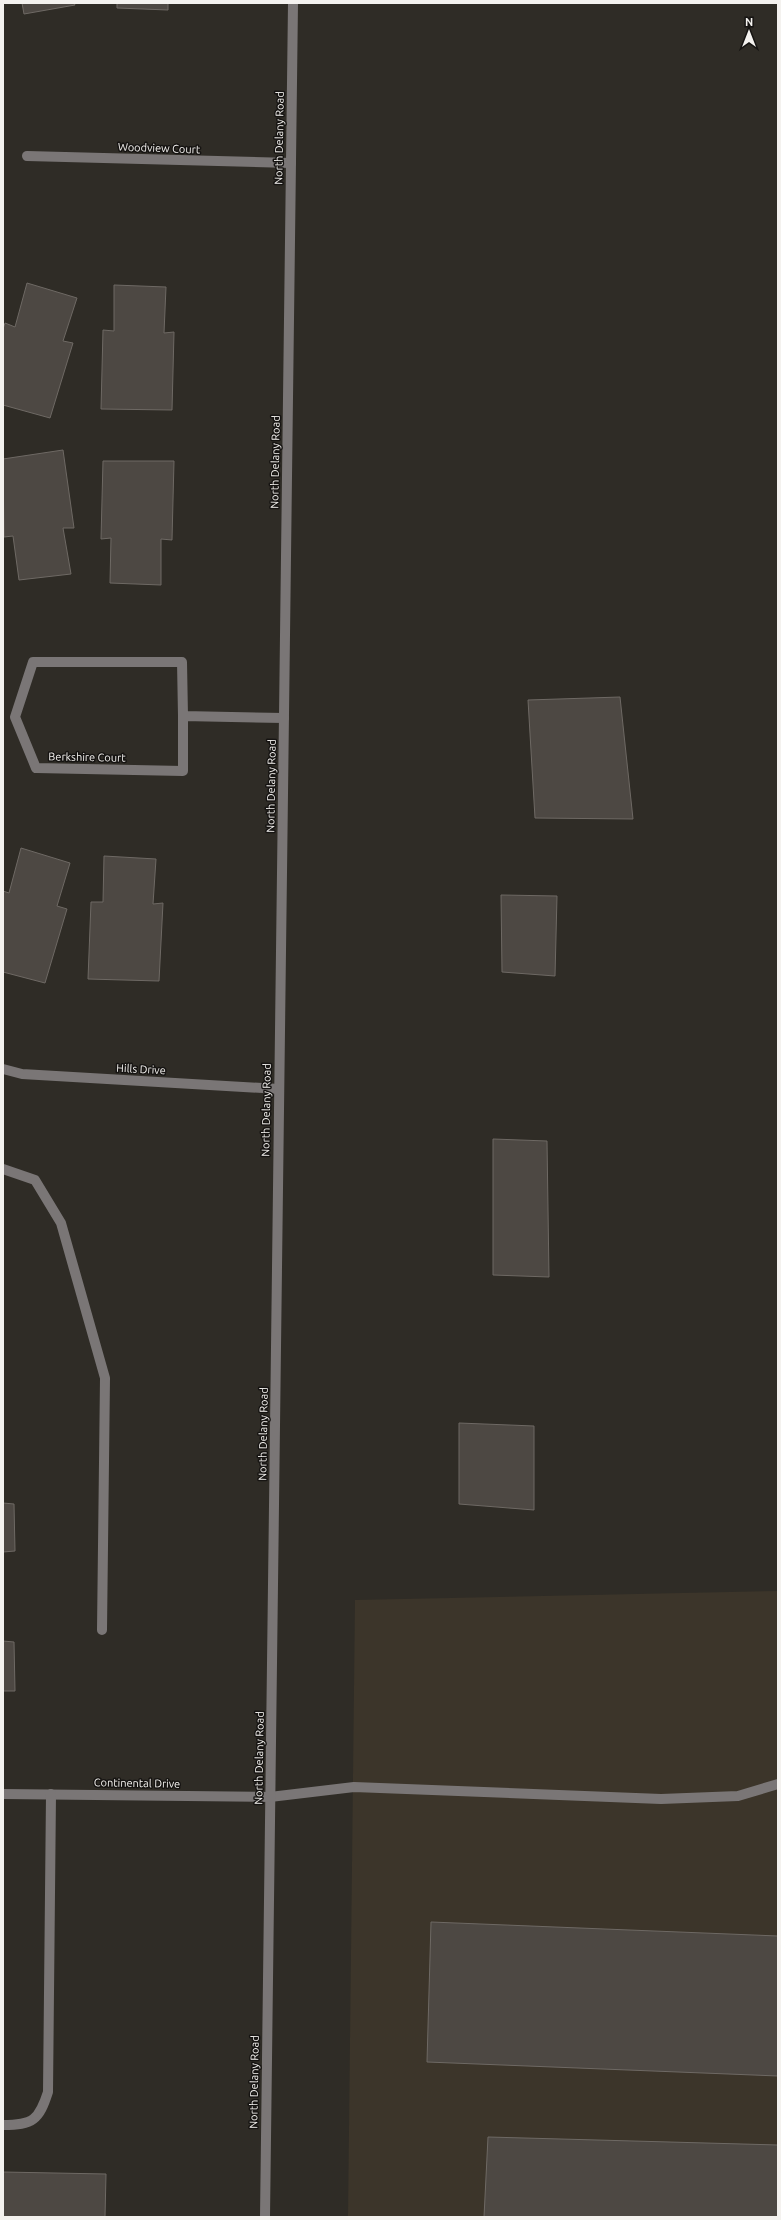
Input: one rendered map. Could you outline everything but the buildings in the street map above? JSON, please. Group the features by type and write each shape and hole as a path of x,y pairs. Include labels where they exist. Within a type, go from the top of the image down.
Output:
{"street":[{"name":"North Delany Road","path":"265,2217 293,3"},
{"name":"Woodview Court","path":"27,156 291,163"},
{"name":"Berkshire Court","path":"33,662 182,662 183,716 183,771 36,768 15,717 33,662"},
{"path":"183,716 284,718"},
{"name":"Hills Drive","path":"3,1069 22,1074 279,1088"},
{"path":"3,1169 35,1180 61,1223 105,1378 102,1630"},
{"name":"Continental Drive","path":"3,1794 270,1797 354,1787 661,1799 738,1796 778,1784"},
{"path":"3,2125 22,2125 35,2118 43,2109 48,2092 51,1794"}],"shaded area":[{"path":"778,1591 778,2217 348,2217 355,1600"}]}
